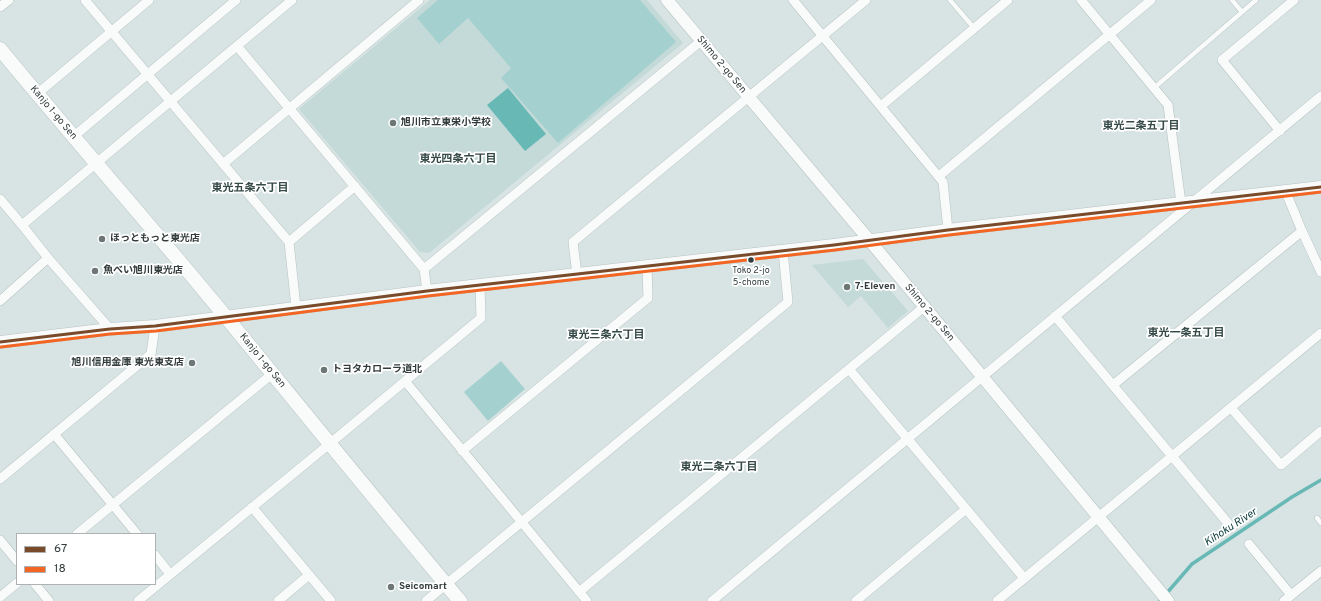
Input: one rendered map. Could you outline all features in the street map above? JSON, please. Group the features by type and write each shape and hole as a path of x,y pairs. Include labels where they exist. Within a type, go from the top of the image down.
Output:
{"main road":[{"name":"Shimo 2-go Sen","path":"667,0 870,241 1168,601"},
{"name":"Kanjo 1-go Sen","path":"0,49 226,317 329,444 460,601"},
{"path":"0,342 110,329 155,326 427,291 647,267 1285,190 1321,187"}],"street":[{"path":"0,7 9,0"},
{"path":"85,0 289,242 296,307"},
{"path":"37,94 149,0"},
{"path":"73,137 236,0"},
{"path":"22,225 292,0"},
{"path":"223,164 419,0"},
{"path":"793,0 939,176 943,182 948,230"},
{"path":"577,275 573,242 866,0"},
{"path":"881,106 1008,0"},
{"path":"1081,0 1168,105 1181,203"},
{"path":"939,176 1151,0"},
{"path":"1280,131 1222,60 1294,0"},
{"path":"424,268 701,41"},
{"path":"237,46 290,107 424,268 427,291"},
{"path":"712,601 1321,96"},
{"path":"289,242 355,186"},
{"path":"1285,190 1321,272"},
{"path":"0,199 48,258 110,329"},
{"path":"1113,385 1302,231"},
{"path":"426,601 788,302 783,251"},
{"path":"0,300 48,258"},
{"path":"462,451 648,298 647,267"},
{"path":"138,601 481,318 480,286"},
{"path":"579,592 924,307"},
{"path":"1055,316 1232,528"},
{"path":"0,479 151,354 155,326"},
{"path":"997,601 1321,333"},
{"path":"849,369 1024,578"},
{"path":"78,533 272,374"},
{"path":"404,381 587,601"},
{"path":"1231,408 1281,465 1321,430"},
{"path":"54,434 136,533"},
{"path":"252,507 331,601"},
{"path":"856,601 966,509"},
{"path":"0,540 16,560"},
{"path":"1249,544 1288,598 1321,571"},
{"path":"156,556 170,574"},
{"path":"278,601 309,575"},
{"path":"0,597 16,584"},
{"path":"36,585 49,601"}],"lane":[{"path":"950,0 974,28"},
{"path":"1232,0 1242,12"},
{"path":"1154,88 1256,0"},
{"path":"1317,518 1321,523"}],"shaded area":[{"path":"430,0 647,0 683,43 429,253 420,252 299,109"},
{"path":"438,0 640,0 676,42 558,143 501,78 511,68 468,18 439,44 417,18"},
{"path":"863,259 908,311 888,328 861,296 848,307 812,265"},
{"path":"501,361 525,389 488,421 464,392"}],"water":[{"path":"508,88 546,134 525,151 487,105"}],"waterway":[{"name":"Kihoku River","path":"1160,601 1192,564 1292,497 1321,480"}],"transit line":[{"name":"67","path":"0,342 110,329 155,326 427,291 834,245 948,230 1321,187"},
{"name":"18","path":"1,347 110,334 156,331 428,296 835,250 949,235 1321,192"}],"place":[{"name":"旭川市立東栄小学校","path":"393,123"},
{"name":"ほっともっと東光店","path":"102,239"},
{"name":"Toko 2-jo 5-chome","path":"751,260"},
{"name":"魚べい旭川東光店","path":"95,271"},
{"name":"7-Eleven","path":"847,287"},
{"name":"旭川信用金庫 東光東支店","path":"192,363"},
{"name":"トヨタカローラ道北","path":"324,370"},
{"name":"Seicomart","path":"391,587"}],"district":[{"name":"東光二条五丁目","path":"1141,127"},
{"name":"東光四条六丁目","path":"458,160"},
{"name":"東光五条六丁目","path":"250,189"},
{"name":"東光一条五丁目","path":"1186,334"},
{"name":"東光三条六丁目","path":"606,336"},
{"name":"東光二条六丁目","path":"719,468"}]}
